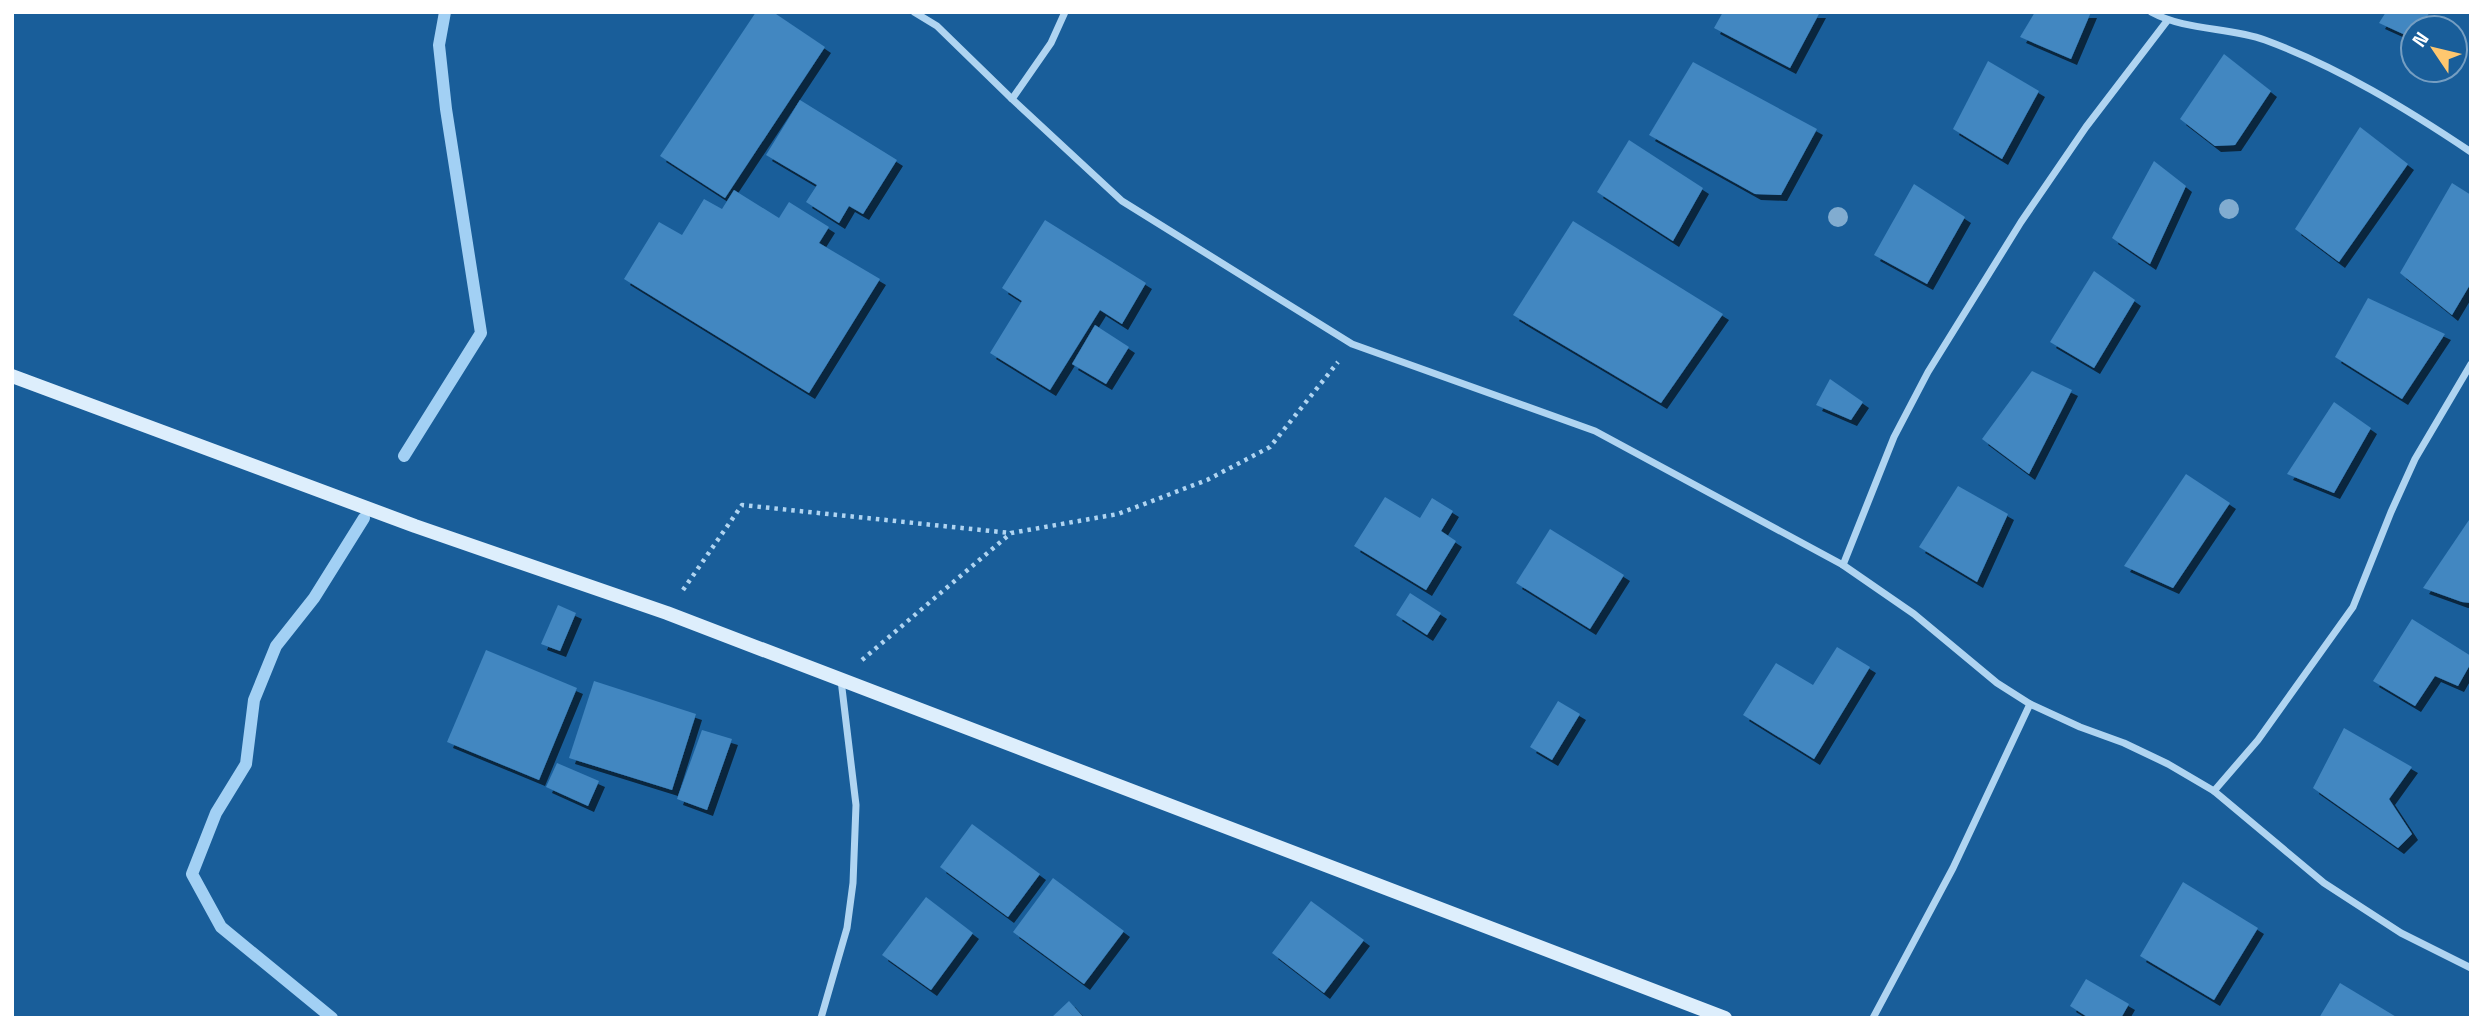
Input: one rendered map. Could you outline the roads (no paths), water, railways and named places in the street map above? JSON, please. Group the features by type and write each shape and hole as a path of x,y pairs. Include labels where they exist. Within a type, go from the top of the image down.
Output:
{"main road":[{"path":"12,376 415,526 667,613 1725,1018"}],"street":[{"path":"914,12 937,26 1122,201 1352,344 1595,431 1843,565 1913,614 1997,683 2030,704 2124,743 2168,764 2214,791 2324,883 2401,933 2471,968"},
{"path":"1012,99 1051,43 1065,12"},
{"path":"2151,12 2167,21 2231,31 2287,50 2334,71 2471,152"},
{"path":"1843,565 1894,437 1928,373 2035,201 2086,127 2167,21"},
{"path":"2214,791 2258,740 2353,607 2390,512 2415,459 2471,364"},
{"path":"821,1018 847,928 853,883 856,805 840,679"},
{"path":"1873,1018 1953,868 2030,704"}],"waterway":[{"path":"404,456 481,333 446,109 439,45 445,12"},
{"path":"332,1018 221,927 192,874 216,813 246,764 254,700 276,646 314,598 364,518"}]}
